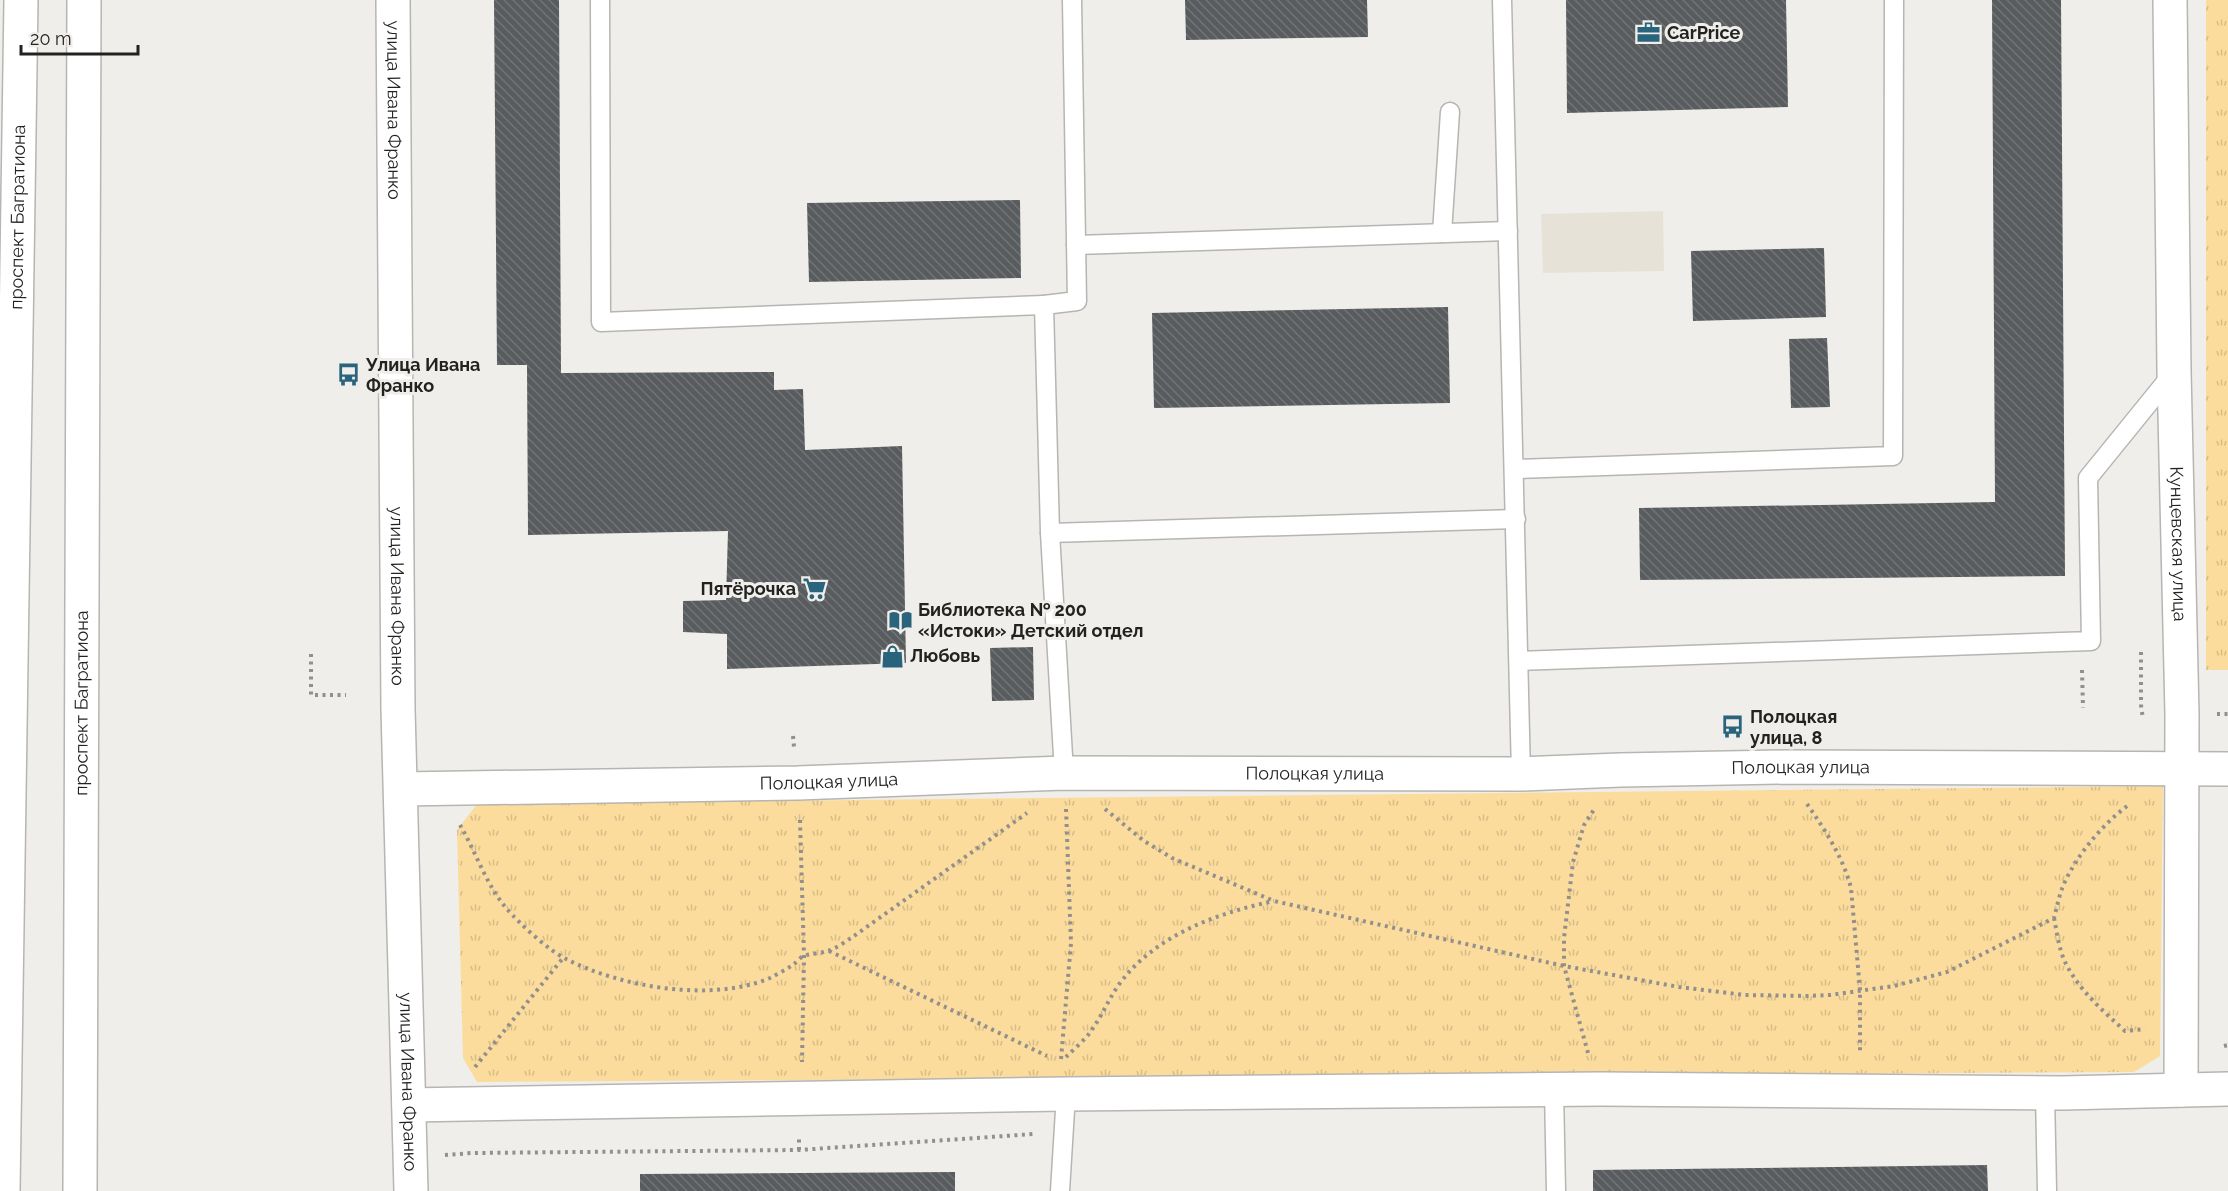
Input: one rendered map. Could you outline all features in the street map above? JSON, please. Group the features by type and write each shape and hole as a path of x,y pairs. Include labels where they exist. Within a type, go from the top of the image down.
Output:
{"street":[{"name":"проспект Багратиона","path":"3,1191 21,0"},
{"name":"проспект Багратиона","path":"80,1191 84,0"},
{"name":"улица Ивана Франко","path":"393,0 398,709 411,1191"},
{"name":"Кунцевская улица","path":"2170,0 2181,770 2181,1090"},
{"name":"Полоцкая улица","path":"401,789 798,783 1064,773 1521,774 1786,767 2228,769"},
{"path":"408,1105 801,1099 1064,1078 1554,1090 2045,1093 2228,1089"}],"lane":[{"path":"600,0 602,322 1044,305 1077,301 1072,0"},
{"path":"1502,0 1521,774"},
{"path":"1515,469 1893,456 1894,0"},
{"path":"1442,233 1450,112"},
{"path":"1076,245 1508,231"},
{"path":"1044,305 1050,533 1064,773"},
{"path":"1519,660 2091,641 2088,478 2174,371"},
{"path":"1050,533 1516,519"},
{"path":"1060,1191 1065,1133 1064,1078"},
{"path":"1554,1090 1556,1191"},
{"path":"2045,1093 2047,1191"}],"path":[{"path":"2082,641 2083,708"},
{"path":"311,654 311,695 346,694"},
{"path":"1786,767 1830,839 1847,872 1854,905 1860,990 1860,1056"},
{"path":"1601,1089 1582,1034 1564,966 1564,938 1569,894 1578,844 1584,825 1620,770"},
{"path":"1064,773 1108,813 1144,841 1197,870 1274,901 1564,966 1679,987 1746,995 1830,995 1918,981 1947,972 2054,918"},
{"path":"456,820 490,885 506,908 563,958 617,978 643,984 687,990 713,989 747,985 770,978 804,956 829,951 854,936 1028,811 1064,773"},
{"path":"1064,773 1071,943 1064,1078"},
{"path":"2131,803 2117,814 2079,859 2062,887 2054,918 2065,962 2089,996 2125,1031 2145,1029"},
{"path":"799,817 804,956 801,1099"},
{"path":"1064,1078 1119,984 1142,957 1200,923 1243,908 1274,901"},
{"path":"829,951 1064,1078"},
{"path":"474,1068 563,958"},
{"path":"472,1153 799,1150 1065,1133"}],"shaded area":[{"path":"1663,211 1664,271 1543,273 1541,214"}],"green space":[{"path":"2206,0 2228,0 2228,670 2206,670"},
{"path":"2163,786 2160,1056 2134,1072 477,1082 463,1058 457,830 477,804"}],"building":[{"path":"494,0 559,0 561,373 774,372 774,390 803,389 805,450 902,446 906,663 727,669 727,634 683,632 683,601 726,600 728,531 528,535 527,365 497,365"},
{"path":"1185,0 1367,0 1368,37 1186,40"},
{"path":"1566,0 1786,0 1788,107 1567,113"},
{"path":"1992,0 2061,0 2065,576 1640,580 1639,508 1995,502"},
{"path":"1020,200 1021,278 809,282 807,203"},
{"path":"1824,248 1826,317 1693,321 1691,251"},
{"path":"1448,307 1450,403 1154,408 1152,313"},
{"path":"1827,338 1830,407 1791,408 1789,339"},
{"path":"1033,647 1034,700 992,701 990,648"},
{"path":"1987,1165 1988,1191 1593,1191 1593,1170"},
{"path":"955,1172 955,1191 640,1191 640,1174"}],"place":[{"name":"CarPrice","path":"1649,33"},
{"name":"Улица Ивана Франко","path":"348,375"},
{"name":"Пятёрочка","path":"814,589"},
{"name":"Библиотека № 200 «Истоки» Детский отдел","path":"900,620"},
{"name":"Любовь","path":"892,656"},
{"name":"Полоцкая улица, 8","path":"1732,727"}]}
